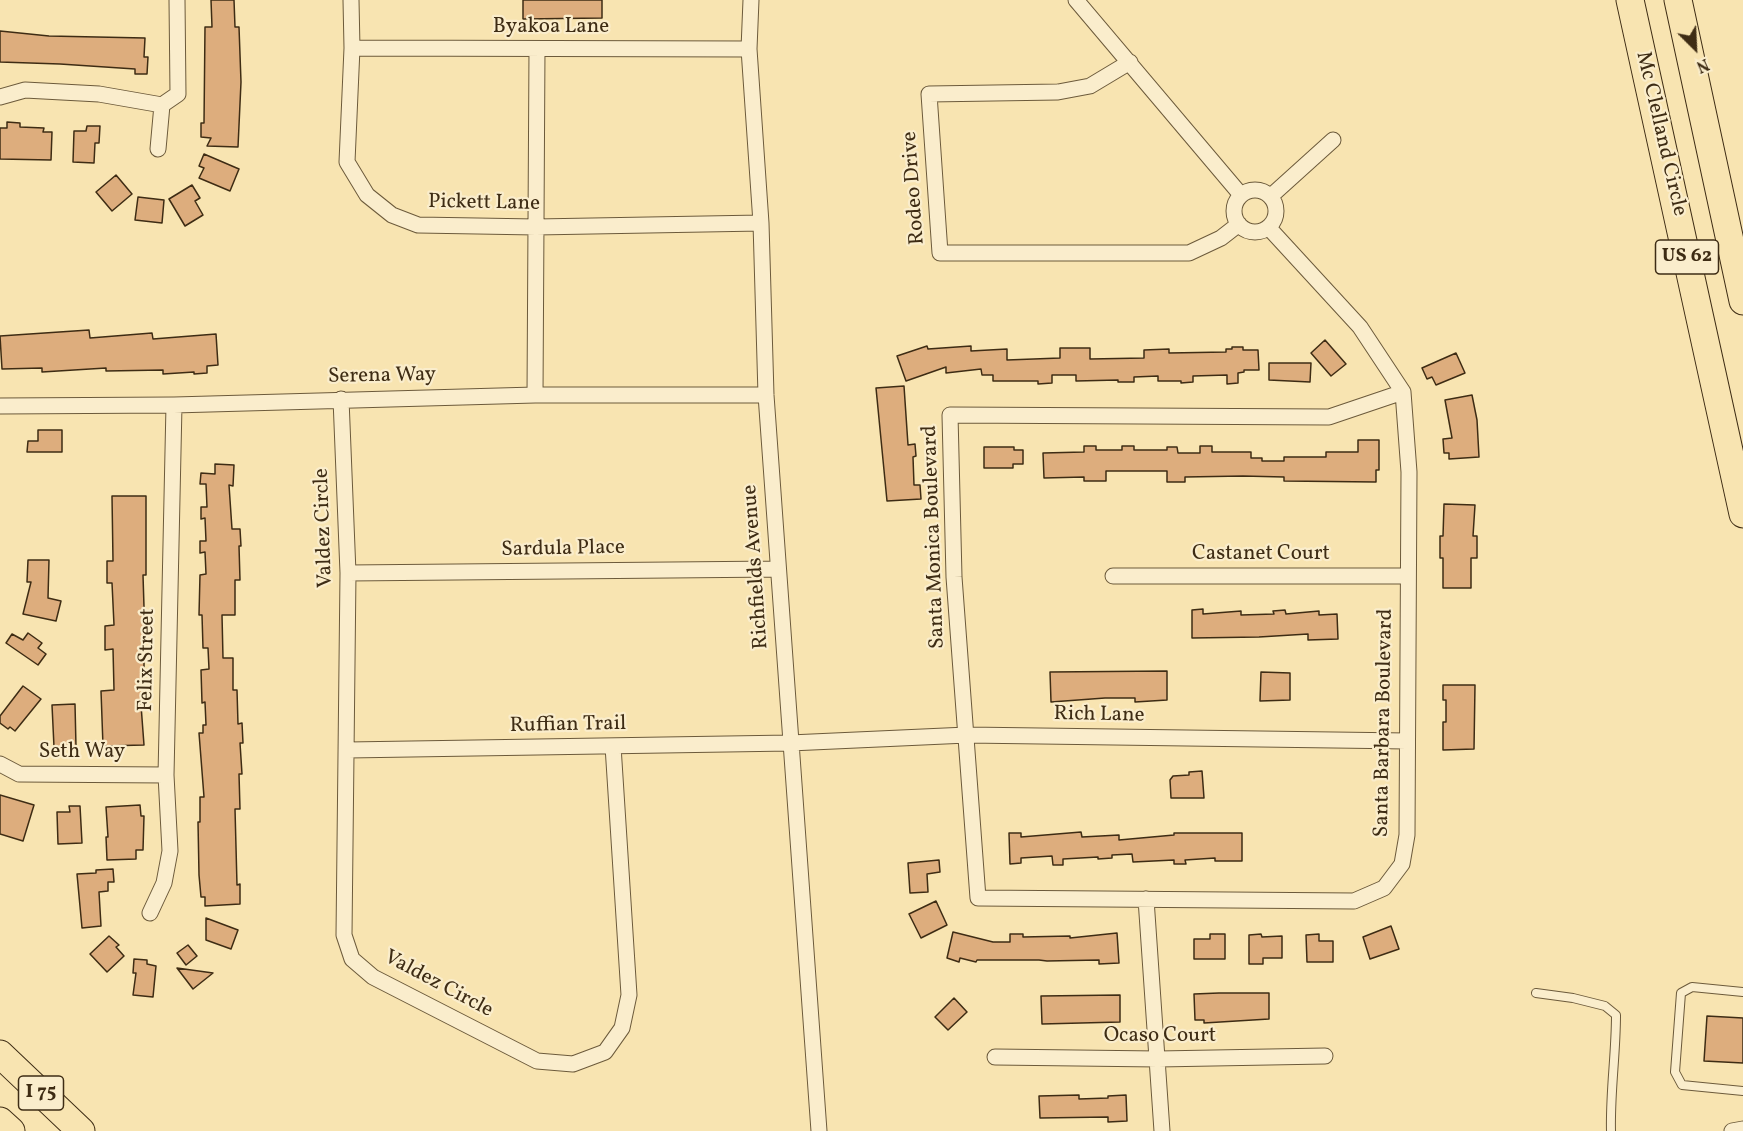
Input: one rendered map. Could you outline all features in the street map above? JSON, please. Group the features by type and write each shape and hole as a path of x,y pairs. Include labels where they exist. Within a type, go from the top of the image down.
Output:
{"highway":[{"name":"Mc Clelland Circle","path":"1630,0 1743,514"},
{"name":"US 62","path":"1678,0 1743,301"},
{"name":"I 75","path":"0,1054 81,1131"},
{"name":"I 75","path":"0,1120 11,1131"}],"street":[{"path":"0,97 25,90 99,94 162,105 178,94 177,0"},
{"name":"Pickett Lane","path":"351,0 352,48 348,162 367,195 392,215 418,225 536,227 761,222"},
{"name":"Richfields Avenue","path":"751,0 749,49 761,222 766,395 819,1131"},
{"path":"1076,0 1241,195"},
{"name":"Byakoa Lane","path":"352,48 749,49"},
{"path":"535,395 537,49"},
{"name":"Rodeo Drive","path":"1130,62 1090,86 1058,92 929,94 940,253 1189,253 1221,238 1239,224"},
{"path":"158,149 162,105"},
{"path":"1271,196 1333,140"},
{"path":"1260,190 1271,196 1277,212 1269,228 1250,232 1239,224 1234,206 1241,195 1247,191 1260,190"},
{"name":"Santa Barbara Boulevard","path":"978,898 1354,901 1384,888 1402,864 1407,835 1409,472 1403,392 1360,327 1269,228"},
{"name":"Santa Monica Boulevard","path":"978,898 954,577 950,415 1329,417 1403,392"},
{"name":"Serena Way","path":"0,406 174,405 535,395 766,395"},
{"name":"Valdez Circle","path":"341,399 348,573 348,750 344,935 351,959 373,977 537,1061 573,1064 605,1052 622,1028 629,995 613,746"},
{"name":"Felix Street","path":"150,912 164,883 171,851 166,775 174,405"},
{"name":"Sardula Place","path":"348,573 778,569"},
{"name":"Castanet Court","path":"1113,576 1408,576"},
{"name":"Rich Lane","path":"790,743 967,735 1407,741"},
{"name":"Ruffian Trail","path":"348,750 790,743"},
{"name":"Seth Way","path":"0,764 19,774 166,775"},
{"path":"1146,899 1162,1131"},
{"name":"Ocaso Court","path":"995,1057 1158,1059 1325,1056"},
{"path":"1732,1131 1743,1129"}],"lane":[{"path":"1743,992 1692,987 1682,993 1675,1072 1682,1084 1743,1091"},
{"path":"1536,993 1573,998 1605,1006 1616,1015 1616,1046 1610,1107 1611,1131"}],"building":[{"path":"211,0 234,0 235,27 239,27 241,82 238,147 207,146 211,138 201,137 201,123 204,123 205,27 212,27"},
{"path":"523,0 602,0 602,18 523,19"},
{"path":"0,31 49,36 145,38 144,57 148,57 147,74 135,74 135,69 0,62"},
{"path":"7,122 20,123 20,127 44,128 43,132 52,132 51,160 0,159 0,128 7,128"},
{"path":"87,126 100,126 99,143 95,143 94,163 73,162 74,131 86,131"},
{"path":"204,154 239,169 230,191 199,178 204,168 199,166"},
{"path":"116,175 132,194 112,211 96,192"},
{"path":"192,185 200,198 195,201 203,215 185,226 169,199"},
{"path":"138,197 164,200 162,223 135,220"},
{"path":"89,330 90,338 152,333 153,339 216,334 218,365 207,366 207,373 194,374 194,372 163,374 163,370 106,371 106,368 42,372 42,368 2,369 0,336"},
{"path":"1325,340 1346,364 1331,376 1311,353"},
{"path":"927,346 928,349 971,346 971,351 1007,349 1007,360 1060,358 1060,348 1090,348 1090,359 1144,358 1144,350 1169,349 1169,353 1226,352 1226,349 1232,349 1232,347 1243,347 1243,350 1258,350 1259,370 1244,370 1238,373 1238,383 1227,384 1227,375 1193,376 1193,382 1181,383 1181,381 1158,381 1158,376 1134,377 1134,382 1118,382 1118,380 1076,381 1076,375 1052,375 1052,383 1038,384 1038,381 993,381 993,375 982,375 981,369 946,373 946,367 906,381 897,356"},
{"path":"1456,353 1465,373 1436,385 1432,377 1427,379 1422,368"},
{"path":"1269,363 1311,363 1310,382 1269,380"},
{"path":"904,386 908,445 915,444 914,485 920,485 921,499 887,501 876,388"},
{"path":"1472,395 1477,420 1479,457 1449,459 1449,453 1444,453 1443,439 1452,438 1445,400"},
{"path":"38,430 62,430 62,452 27,452 28,441 38,441"},
{"path":"1358,440 1379,440 1379,470 1376,470 1376,482 1284,481 1284,477 1243,476 1185,477 1185,482 1167,482 1167,471 1106,471 1106,481 1084,481 1084,477 1044,478 1043,453 1084,452 1084,446 1096,446 1096,450 1122,450 1122,446 1134,446 1134,450 1167,450 1167,447 1177,447 1178,453 1200,453 1200,446 1212,446 1212,452 1251,452 1251,458 1262,458 1262,461 1284,461 1284,457 1326,457 1326,452 1358,452"},
{"path":"984,447 1014,447 1014,450 1023,450 1023,464 1013,464 1013,468 984,468"},
{"path":"215,464 234,465 233,486 229,485 232,529 240,529 241,546 239,546 240,580 235,580 235,615 222,615 223,658 233,658 233,690 237,690 238,724 242,723 243,743 240,743 242,774 239,774 240,809 235,809 237,885 240,884 240,904 205,906 205,897 201,897 199,875 198,822 200,822 200,797 204,797 199,733 203,733 203,725 206,725 205,702 202,703 201,670 209,669 208,648 203,648 202,615 199,615 200,575 206,574 205,552 200,553 200,541 206,541 205,518 201,519 201,507 207,507 206,484 200,484 201,473 215,474"},
{"path":"112,496 146,496 146,575 143,575 144,705 141,705 144,745 103,746 101,691 114,690 113,649 105,650 105,626 114,625 112,583 107,583 107,561 113,561"},
{"path":"1444,504 1475,505 1473,536 1477,536 1477,558 1471,558 1471,588 1443,588 1440,536 1443,536"},
{"path":"28,560 49,560 48,598 61,601 56,621 23,614 31,582 27,582"},
{"path":"1203,609 1203,614 1241,611 1241,615 1274,614 1273,611 1285,610 1286,614 1319,611 1319,615 1337,614 1338,639 1308,640 1308,634 1192,638 1192,610"},
{"path":"28,633 42,643 38,648 46,654 38,665 6,643 12,634 23,640"},
{"path":"1167,671 1167,700 1135,702 1135,698 1105,698 1051,702 1050,672"},
{"path":"1261,672 1290,673 1290,700 1260,701"},
{"path":"1443,685 1475,685 1474,749 1443,750 1446,700 1443,700"},
{"path":"23,686 41,699 15,731 0,723 0,716"},
{"path":"75,704 76,747 54,747 52,705"},
{"path":"1202,771 1204,798 1171,798 1170,780 1173,776"},
{"path":"0,795 34,805 23,841 0,834"},
{"path":"140,805 141,816 144,816 143,850 136,850 136,859 107,860 106,807"},
{"path":"69,806 80,806 82,843 58,844 57,812 70,812"},
{"path":"1081,832 1082,837 1119,835 1119,840 1174,835 1174,833 1242,833 1242,861 1215,861 1215,858 1185,860 1186,864 1174,864 1174,860 1133,862 1132,854 1112,855 1112,858 1063,859 1063,865 1053,865 1052,856 1021,858 1021,863 1010,864 1009,833 1021,833 1021,837"},
{"path":"939,860 940,872 927,874 928,892 910,893 908,863"},
{"path":"113,869 114,882 108,882 108,891 99,892 101,926 82,928 77,874"},
{"path":"936,901 947,925 921,938 909,914"},
{"path":"206,918 238,930 231,949 206,940"},
{"path":"1391,926 1399,949 1370,959 1363,937"},
{"path":"953,932 993,942 1010,942 1010,934 1023,934 1023,937 1070,936 1070,938 1117,933 1119,963 1099,964 1099,960 977,960 976,962 960,958 959,962 947,958"},
{"path":"1210,934 1225,934 1225,959 1194,959 1194,939 1210,939"},
{"path":"1261,934 1262,937 1282,936 1282,958 1263,958 1263,964 1249,964 1249,935"},
{"path":"1319,934 1319,941 1333,941 1333,962 1307,962 1306,935"},
{"path":"109,936 119,945 116,947 124,956 107,972 90,954"},
{"path":"188,945 197,956 186,965 177,953"},
{"path":"134,959 147,960 147,964 156,966 153,997 133,995 136,973 133,973"},
{"path":"177,968 213,973 193,989"},
{"path":"1269,993 1269,1019 1204,1023 1204,1020 1195,1020 1194,994"},
{"path":"1120,995 1120,1022 1042,1024 1041,996"},
{"path":"954,998 967,1012 948,1030 935,1017"},
{"path":"1707,1016 1743,1018 1743,1063 1704,1061"},
{"path":"1079,1095 1079,1099 1126,1095 1127,1121 1108,1122 1108,1117 1040,1118 1039,1096"}]}
